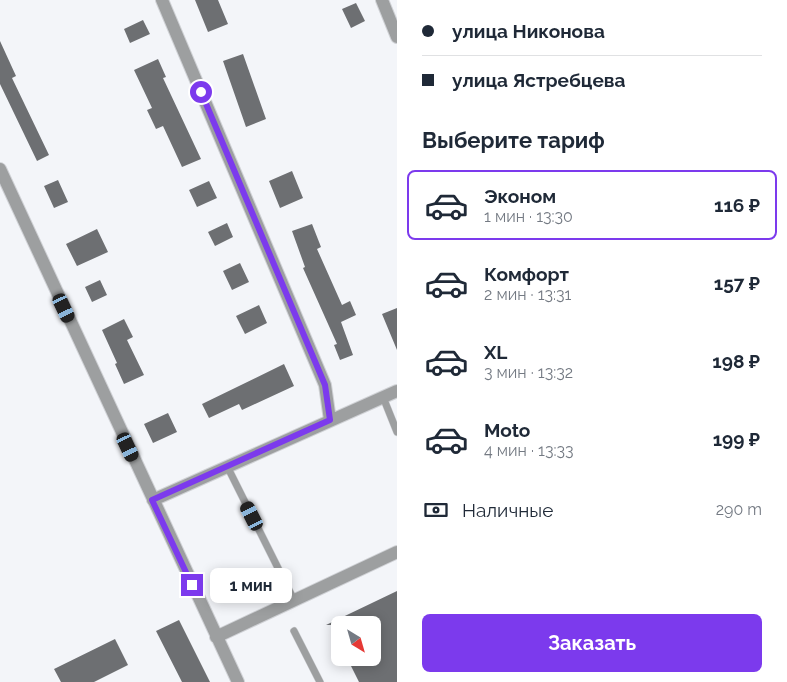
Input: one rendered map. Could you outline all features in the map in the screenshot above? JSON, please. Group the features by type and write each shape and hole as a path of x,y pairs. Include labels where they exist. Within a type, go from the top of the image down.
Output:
{"street":[{"path":"162,0 325,385 330,420"},
{"path":"382,0 397,37"},
{"path":"0,169 238,682"},
{"path":"152,500 397,391"},
{"path":"216,637 397,552"}],"lane":[{"path":"383,397 397,432"},
{"path":"227,466 294,600"},
{"path":"294,630 320,682"}],"building":[{"path":"195,0 218,0 228,24 208,32"},
{"path":"356,3 365,21 351,28 342,9"},
{"path":"143,20 150,34 130,43 124,29"},
{"path":"0,41 16,76 12,78 49,155 37,161 0,84"},
{"path":"243,54 266,119 246,127 223,61"},
{"path":"158,59 166,77 163,78 201,159 182,167 163,126 156,129 147,110 152,108 134,70"},
{"path":"292,171 303,198 280,208 269,181"},
{"path":"58,180 68,202 54,208 44,186"},
{"path":"209,181 217,198 197,207 189,190"},
{"path":"227,223 233,237 215,246 208,232"},
{"path":"312,224 321,247 317,249 342,305 350,301 356,315 341,322 353,355 340,360 334,345 337,344 303,268 305,267 292,231"},
{"path":"97,229 108,252 77,266 66,244"},
{"path":"240,263 249,282 232,290 223,271"},
{"path":"100,280 107,295 92,302 85,287"},
{"path":"259,305 267,323 245,334 236,316"},
{"path":"397,308 397,350 382,314"},
{"path":"124,319 133,337 127,340 144,375 124,384 102,330"},
{"path":"284,364 294,386 242,410 239,404 209,418 202,404"},
{"path":"168,413 177,432 153,443 144,424"},
{"path":"397,591 397,682 359,682 351,666 381,666 381,616 345,616"},
{"path":"179,620 210,682 182,682 156,631"},
{"path":"115,639 128,665 94,682 61,682 54,669"}],"route":[{"path":"192,585 152,500 330,420 325,385 201,92"}]}
